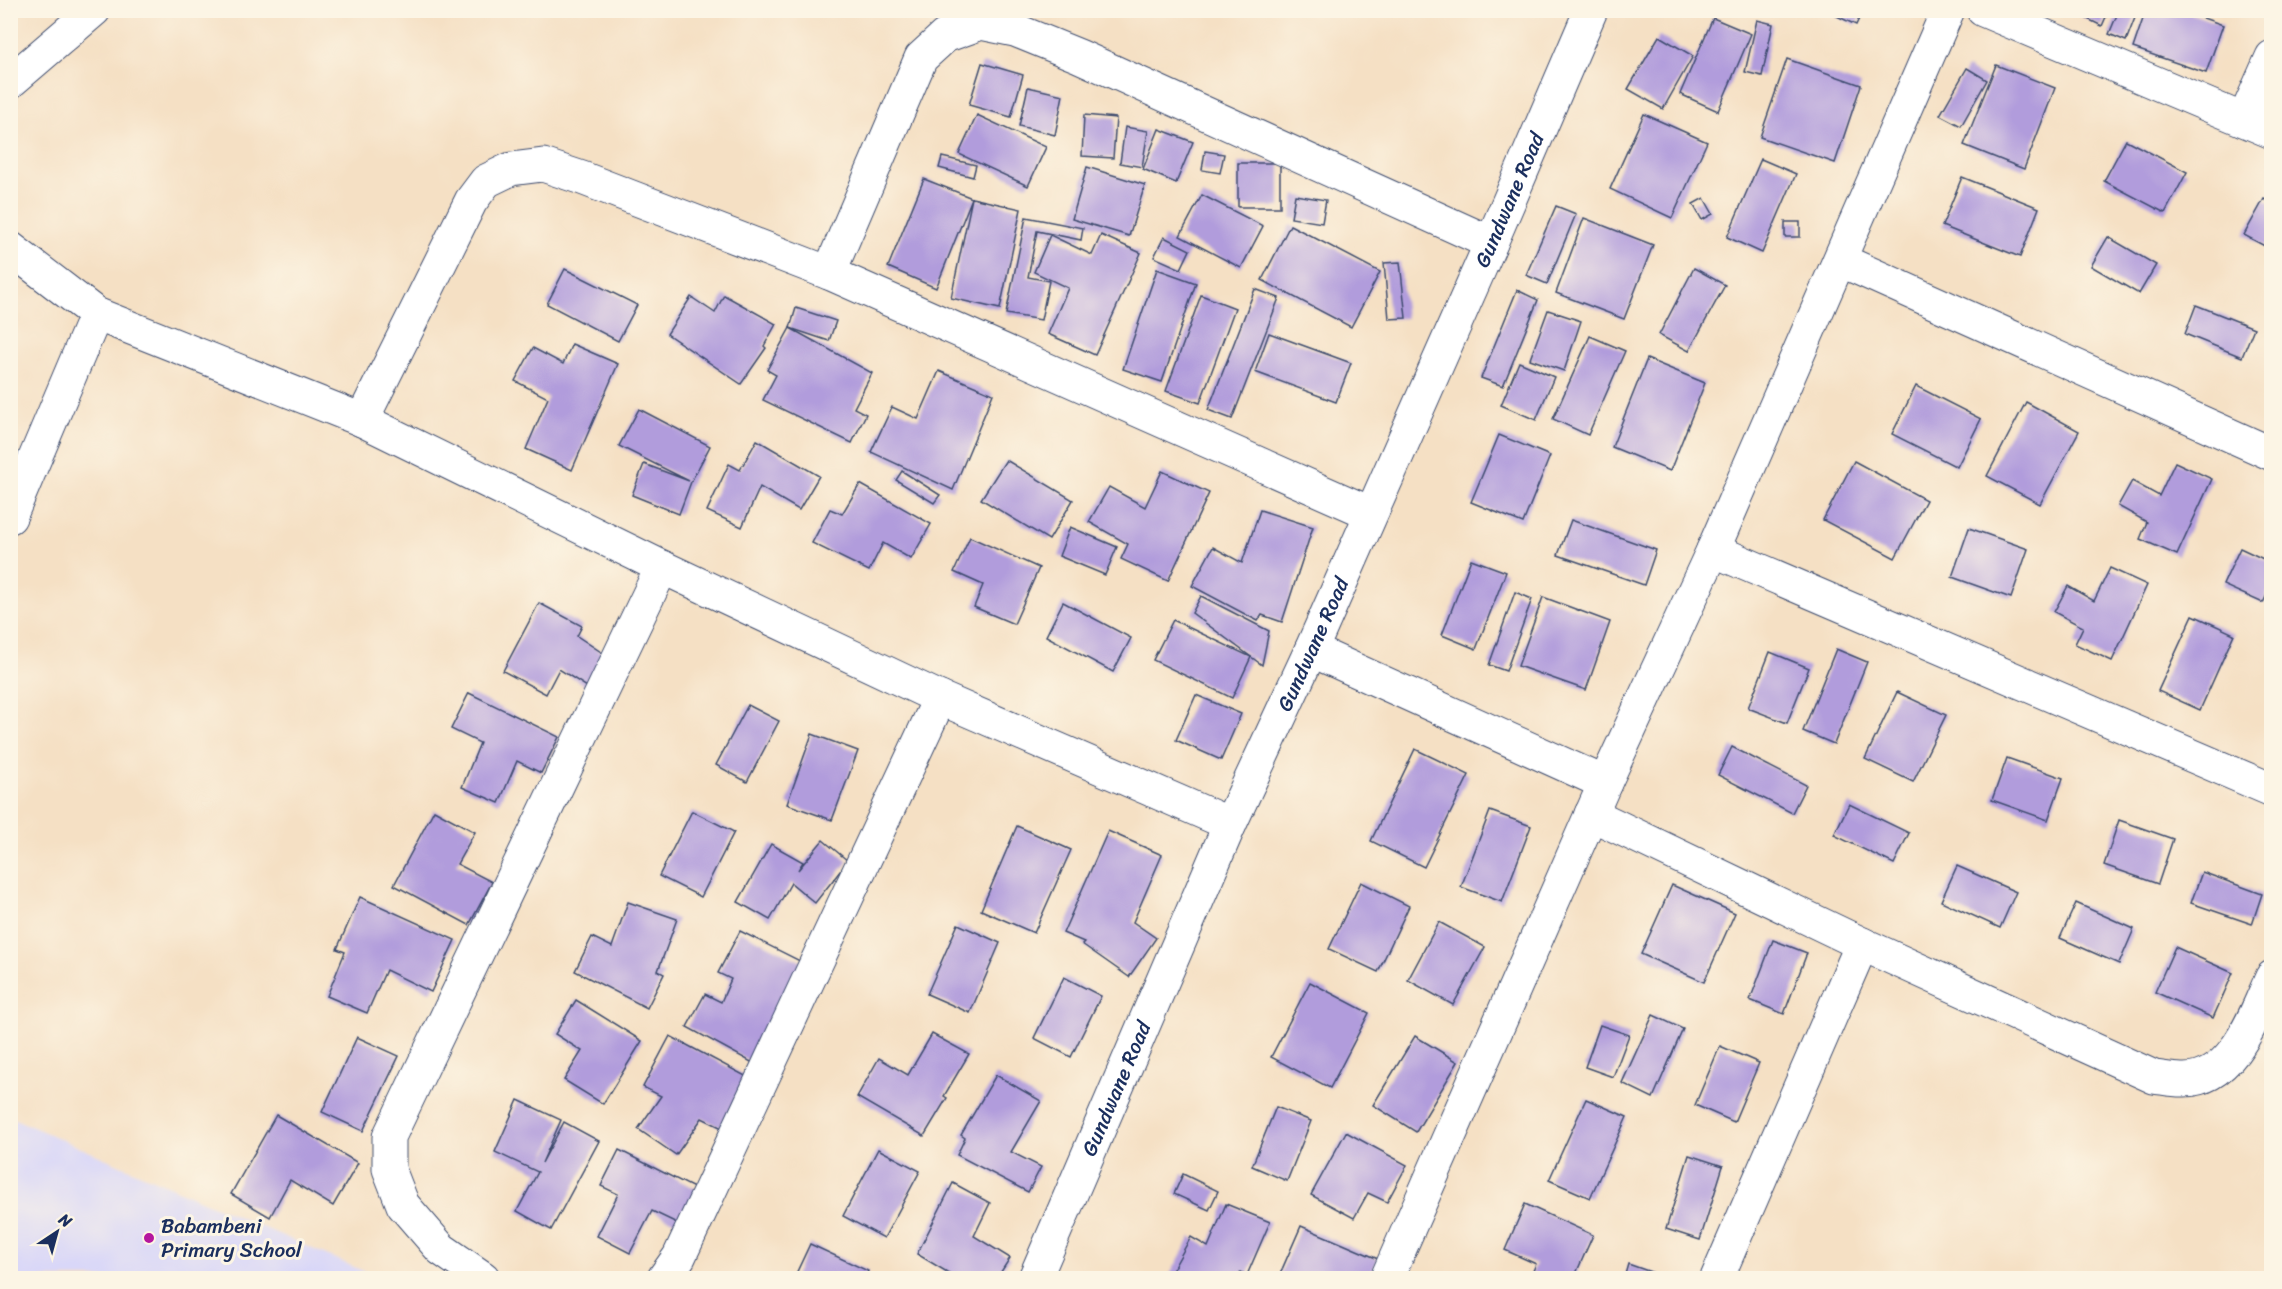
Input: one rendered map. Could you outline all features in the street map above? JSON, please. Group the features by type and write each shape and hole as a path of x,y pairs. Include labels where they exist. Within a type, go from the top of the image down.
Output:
{"street":[{"path":"10,82 94,10"},
{"name":"Gundwane Road","path":"1035,1278 1230,824 1311,650 1592,10"},
{"path":"1387,1278 1605,783 1713,550 1948,10"},
{"path":"1983,10 2258,126 2271,57"},
{"path":"829,273 921,58 945,36 981,23 1015,30 1079,56 1491,243"},
{"path":"362,420 471,201 486,181 511,169 543,165 829,273 1370,513"},
{"path":"10,248 96,314 362,420 662,567 940,698 1230,824"},
{"path":"1840,260 2271,454"},
{"path":"10,517 96,314"},
{"path":"1713,550 2271,790"},
{"path":"483,1278 441,1249 403,1205 389,1169 389,1137 662,567"},
{"path":"1311,650 1605,783"},
{"path":"664,1278 679,1257 940,698"},
{"path":"1592,814 1862,944 2154,1077 2184,1081 2201,1076 2228,1059 2247,1034 2271,977"},
{"path":"1717,1278 1862,944"}],"shaded area":[{"name":"Babambeni Primary School","path":"10,1117 196,1198 379,1278 11,1278"}],"building":[{"path":"1824,10 1863,10 1856,25"},
{"path":"2069,10 2109,10 2102,26"},
{"path":"2119,10 2138,10 2126,41 2109,34"},
{"path":"2146,10 2189,10 2189,13 2223,25 2206,73 2133,48"},
{"path":"1713,18 1751,34 1718,111 1680,94"},
{"path":"1757,20 1773,24 1762,76 1745,72"},
{"path":"1659,36 1693,56 1663,109 1628,89"},
{"path":"1787,59 1861,85 1835,163 1760,137"},
{"path":"982,63 1023,75 1011,117 969,105"},
{"path":"1996,65 2055,88 2024,169 1964,145"},
{"path":"1967,68 1987,80 1961,126 1940,115"},
{"path":"1028,87 1063,95 1055,135 1019,126"},
{"path":"1644,114 1707,142 1672,218 1610,189"},
{"path":"977,115 1046,147 1028,186 959,154"},
{"path":"1084,115 1116,118 1113,158 1082,156"},
{"path":"1125,127 1148,131 1142,167 1120,163"},
{"path":"1159,129 1193,142 1176,183 1143,169"},
{"path":"2126,140 2187,172 2165,213 2104,181"},
{"path":"1205,151 1224,154 1220,173 1202,170"},
{"path":"942,157 976,165 973,177 939,168"},
{"path":"1761,159 1796,174 1762,253 1727,237"},
{"path":"1238,163 1280,163 1280,207 1238,207"},
{"path":"1087,167 1145,185 1129,236 1072,219"},
{"path":"1962,177 2039,208 2020,257 1942,226"},
{"path":"924,179 972,198 936,288 888,267"},
{"path":"1202,195 1263,226 1241,268 1180,236"},
{"path":"1295,195 1326,200 1322,223 1291,218"},
{"path":"972,198 1021,209 1000,309 951,298"},
{"path":"1704,198 1713,214 1702,220 1693,204"},
{"path":"2264,199 2272,203 2272,250 2244,235"},
{"path":"1556,206 1576,214 1547,284 1526,275"},
{"path":"1026,217 1083,228 1081,240 1037,231 1028,277 1049,281 1041,320 1006,314"},
{"path":"1584,218 1653,245 1624,319 1556,293"},
{"path":"1785,222 1800,222 1800,237 1785,237"},
{"path":"1290,225 1380,272 1351,327 1262,280"},
{"path":"1050,235 1092,255 1101,235 1141,253 1095,355 1048,334 1068,288 1034,272"},
{"path":"1164,237 1190,250 1181,269 1154,257"},
{"path":"2108,237 2156,265 2139,294 2091,266"},
{"path":"1400,262 1406,318 1389,319 1384,263"},
{"path":"1694,268 1725,285 1689,351 1659,335"},
{"path":"565,269 637,305 618,341 547,304"},
{"path":"1157,269 1196,283 1162,382 1123,369"},
{"path":"1255,289 1279,298 1232,419 1208,410"},
{"path":"1517,290 1538,300 1503,386 1481,378"},
{"path":"724,295 776,324 764,346 766,348 741,384 667,334 691,297 715,313"},
{"path":"1201,295 1235,308 1200,403 1166,391"},
{"path":"2196,305 2254,328 2242,357 2185,334"},
{"path":"796,308 836,321 829,341 790,328"},
{"path":"1548,310 1581,321 1564,371 1530,359"},
{"path":"790,328 872,373 854,408 866,414 852,443 763,400 776,375 767,370"},
{"path":"1269,333 1351,363 1336,402 1255,372"},
{"path":"1590,336 1625,351 1588,435 1553,419"},
{"path":"572,344 618,364 572,470 526,449 548,398 515,381 533,348 563,364"},
{"path":"1647,359 1705,383 1670,471 1612,447"},
{"path":"1519,362 1554,377 1536,420 1501,405"},
{"path":"939,371 993,394 953,490 871,452 892,407 918,419"},
{"path":"1916,386 1981,419 1957,467 1892,434"},
{"path":"2026,402 2079,431 2040,504 1987,476"},
{"path":"639,409 710,446 691,482 679,514 632,495 644,464 689,481 619,446"},
{"path":"1499,435 1550,456 1523,523 1471,502"},
{"path":"757,440 819,476 799,510 760,487 742,527 707,511 729,464 740,470"},
{"path":"1006,460 1073,500 1049,540 981,499"},
{"path":"1854,461 1926,500 1895,558 1823,520"},
{"path":"2175,462 2212,479 2177,555 2140,539 2147,522 2118,506 2132,481 2159,496"},
{"path":"902,471 940,495 934,503 896,480"},
{"path":"1162,471 1209,493 1168,581 1121,559 1128,544 1089,522 1109,487 1145,507"},
{"path":"860,484 931,524 911,559 883,543 869,571 812,543 830,509 842,514"},
{"path":"1260,510 1313,527 1282,622 1262,615 1258,621 1192,586 1213,547 1242,563"},
{"path":"1571,520 1656,550 1644,585 1558,555"},
{"path":"1070,527 1117,547 1105,575 1059,556"},
{"path":"1969,528 2028,549 2011,598 1952,577"},
{"path":"970,537 1039,568 1014,624 974,607 983,585 954,572"},
{"path":"2240,548 2272,563 2272,584 2263,603 2223,585"},
{"path":"1471,559 1506,572 1476,649 1442,635"},
{"path":"2110,568 2147,585 2112,661 2075,644 2083,627 2054,612 2068,586 2094,601"},
{"path":"1515,592 1532,599 1506,671 1489,665"},
{"path":"1201,596 1269,631 1262,665 1192,613"},
{"path":"1543,597 1610,622 1586,690 1518,666"},
{"path":"1063,602 1131,638 1113,672 1046,636"},
{"path":"539,603 582,626 577,636 607,656 587,687 559,669 546,694 503,671"},
{"path":"2193,615 2234,634 2200,710 2158,691"},
{"path":"1173,620 1251,657 1232,698 1153,660"},
{"path":"1836,649 1867,662 1834,744 1803,731"},
{"path":"1770,652 1809,668 1787,723 1748,708"},
{"path":"1897,692 1946,715 1913,782 1865,759"},
{"path":"469,693 559,737 541,773 517,761 499,803 462,787 480,743 451,729"},
{"path":"1196,695 1241,714 1221,760 1176,740"},
{"path":"748,705 779,721 747,782 716,765"},
{"path":"812,734 858,751 832,820 787,804"},
{"path":"1732,747 1806,785 1792,813 1718,775"},
{"path":"1415,749 1469,775 1424,867 1371,841"},
{"path":"2007,758 2063,778 2048,820 1992,800"},
{"path":"1849,804 1909,833 1894,864 1834,835"},
{"path":"434,810 475,832 457,864 492,882 469,925 394,885"},
{"path":"692,811 734,832 701,897 659,876"},
{"path":"1490,811 1531,826 1502,902 1461,887"},
{"path":"2119,820 2173,839 2158,884 2104,865"},
{"path":"1017,826 1071,850 1034,933 981,910"},
{"path":"1108,831 1162,855 1133,922 1156,938 1129,977 1082,944 1084,942 1063,933"},
{"path":"823,840 848,861 815,903 791,883 770,920 738,902 771,844 803,862 798,870"},
{"path":"1957,866 2016,892 2000,928 1941,901"},
{"path":"2202,872 2262,894 2252,924 2191,903"},
{"path":"1361,882 1409,906 1378,972 1329,949"},
{"path":"1672,885 1735,913 1704,982 1641,954"},
{"path":"360,897 455,940 431,992 386,970 367,1013 327,996 345,952 337,949"},
{"path":"628,902 677,919 658,971 664,974 647,1008 575,971 592,937 612,947"},
{"path":"2076,903 2134,929 2119,964 2060,938"},
{"path":"1439,922 1485,947 1453,1005 1408,980"},
{"path":"958,924 1000,943 970,1013 927,994"},
{"path":"740,931 812,967 764,1069 687,1027 705,994 721,1002 731,979 718,973"},
{"path":"1773,940 1807,953 1784,1014 1750,1000"},
{"path":"2175,947 2233,973 2213,1018 2155,992"},
{"path":"1064,977 1101,996 1071,1057 1034,1038"},
{"path":"1310,982 1369,1013 1330,1088 1271,1057"},
{"path":"576,1000 642,1041 603,1104 564,1080 582,1051 555,1034"},
{"path":"1653,1015 1683,1029 1653,1098 1622,1083"},
{"path":"1600,1025 1629,1035 1613,1077 1585,1067"},
{"path":"932,1034 969,1054 944,1096 947,1098 924,1136 857,1097 879,1058 908,1075"},
{"path":"670,1036 753,1080 726,1130 702,1118 676,1155 638,1129 661,1096 643,1087"},
{"path":"1415,1036 1458,1062 1416,1132 1373,1105"},
{"path":"357,1037 399,1056 363,1131 322,1112"},
{"path":"1720,1046 1759,1063 1734,1122 1695,1105"},
{"path":"996,1075 1041,1101 1011,1152 1041,1167 1028,1192 957,1155 965,1138 961,1135"},
{"path":"1586,1099 1627,1117 1590,1198 1549,1180"},
{"path":"518,1100 561,1120 542,1163 564,1122 599,1141 551,1230 517,1211 538,1172 495,1152"},
{"path":"1276,1107 1311,1121 1287,1181 1252,1166"},
{"path":"276,1115 358,1163 333,1206 290,1180 270,1217 231,1194"},
{"path":"1346,1132 1407,1165 1387,1202 1368,1193 1354,1218 1311,1195"},
{"path":"878,1149 920,1171 884,1238 843,1216"},
{"path":"619,1150 698,1190 681,1225 652,1211 630,1253 597,1236 618,1194 601,1186"},
{"path":"1689,1155 1723,1166 1700,1240 1666,1229"},
{"path":"1183,1174 1218,1191 1209,1210 1174,1194"},
{"path":"953,1183 990,1203 974,1236 1010,1258 997,1278 957,1278 917,1254"},
{"path":"1226,1204 1270,1222 1247,1275 1241,1272 1237,1278 1168,1278 1191,1237 1208,1247"},
{"path":"1525,1204 1593,1235 1574,1278 1530,1278 1536,1264 1505,1250"},
{"path":"1301,1226 1378,1259 1369,1278 1281,1278 1280,1274"},
{"path":"810,1244 868,1271 865,1278 794,1278"},
{"path":"1628,1264 1668,1278 1624,1278"}],"place":[{"name":"Babambeni Primary School","path":"149,1238"}]}
